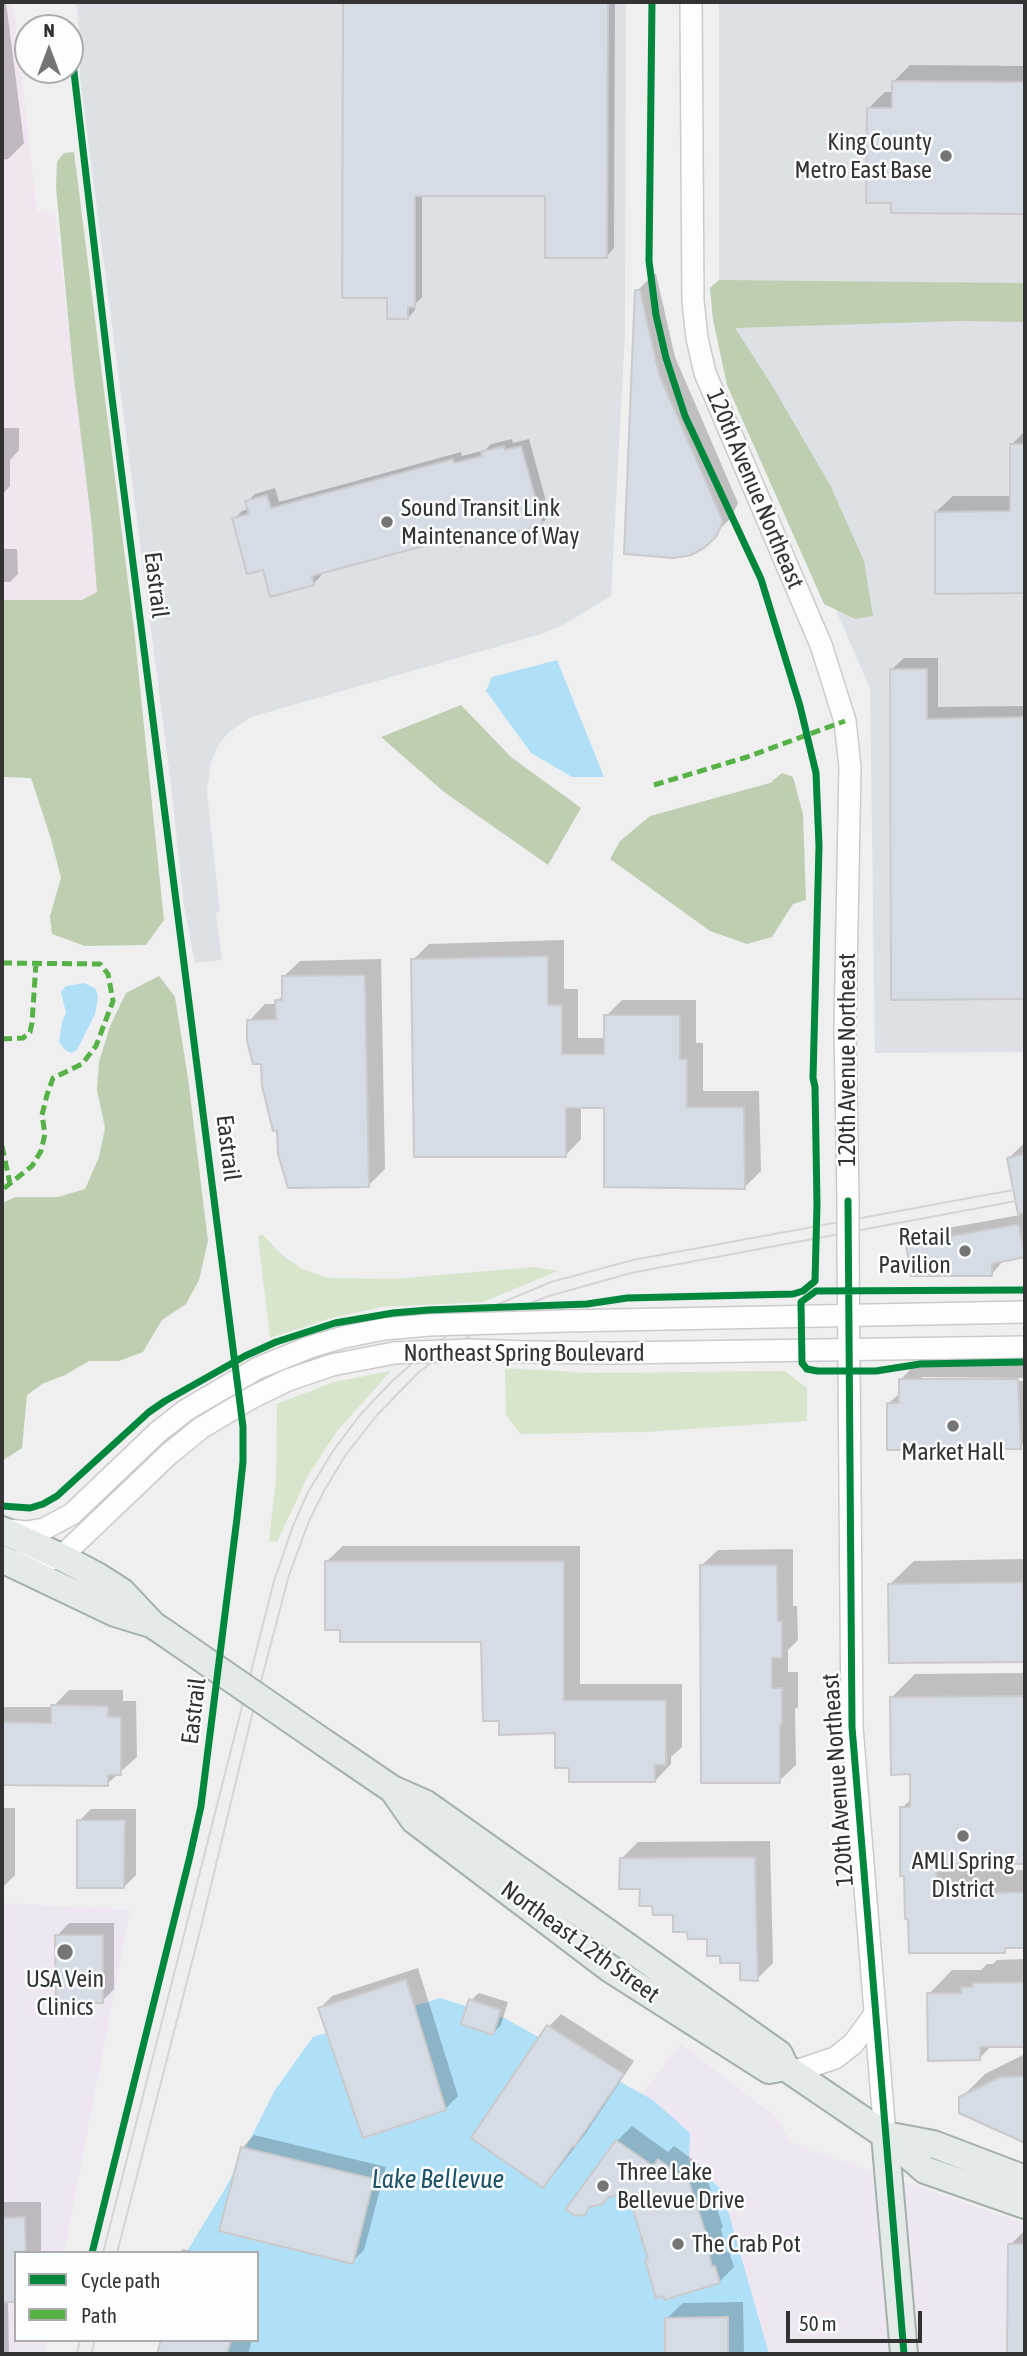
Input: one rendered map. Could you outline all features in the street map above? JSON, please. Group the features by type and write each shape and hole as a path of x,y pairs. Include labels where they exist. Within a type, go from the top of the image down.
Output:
{"main road":[{"name":"Northeast 12th Street","path":"2,1530 61,1557 122,1592 159,1629 392,1789 426,1804 760,2040 779,2054 789,2070 885,2135 925,2170 1025,2205"},
{"name":"Northeast 12th Street","path":"4,1560 116,1613 159,1629"},
{"name":"Northeast 12th Street","path":"885,2135 933,2144 1025,2179"},
{"name":"120th Avenue Northeast","path":"885,2135 904,2354"}],"street":[{"name":"120th Avenue Northeast","path":"691,2 693,302 697,338 705,373 821,645 845,721 850,767 845,1028 852,1727 885,2135"},
{"name":"Northeast Spring Boulevard","path":"2,1530 27,1532 44,1529 72,1514 186,1410 232,1381 286,1355 344,1337 384,1329 429,1325 1025,1312"},
{"name":"Northeast Spring Boulevard","path":"61,1557 148,1473 189,1438 236,1406 288,1380 332,1365 394,1353 449,1350 591,1353 1025,1347"},
{"path":"4,1560 36,1563 61,1557"},
{"path":"789,2070 835,2058 853,2044 875,2014"}],"shaded area":[{"path":"2,2 13,2 14,84 22,84 37,212 55,213 101,604 2,605"},
{"path":"76,2 626,2 625,333 611,596 545,633 251,717 228,733 211,762 207,791 220,912 216,913 222,960 195,963 184,906 170,777 81,84 84,84 84,14 77,14"},
{"path":"719,2 1025,2 1025,1052 875,1053 870,689 719,338"},
{"path":"2,1903 130,1910 64,2251 14,2251 14,2342 47,2342 45,2354 2,2354"},
{"path":"681,2044 777,2118 791,2143 1025,2224 1025,2354 615,2354 555,2206"}],"green space":[{"path":"74,152 134,629 164,920 146,945 85,946 52,934 50,916 61,878 51,839 31,778 2,777 2,600 82,600 97,592 56,187 57,162 64,153"},
{"path":"719,280 1025,283 1025,322 960,321 735,328 830,485 864,561 873,616 855,619 824,604 727,385 713,320 710,288"},
{"path":"461,705 511,757 581,808 548,865 444,792 381,737"},
{"path":"782,773 793,777 803,814 806,900 793,904 772,937 747,944 710,931 610,859 620,841 650,816 770,783"},
{"path":"159,976 175,997 188,1078 208,1241 199,1280 186,1304 162,1320 143,1352 119,1361 89,1361 42,1384 27,1395 22,1448 2,1459 2,1203 16,1197 58,1197 85,1189 99,1157 105,1128 97,1090 99,1062 110,1026 126,993"},
{"path":"262,1234 281,1254 302,1269 328,1278 395,1279 533,1267 558,1271 483,1302 382,1307 331,1318 270,1338 258,1237"},
{"path":"505,1368 592,1373 785,1371 807,1388 807,1421 646,1432 520,1434 506,1415"},
{"path":"391,1371 337,1431 309,1474 277,1542 269,1541 276,1478 277,1404 334,1382"}],"water":[{"path":"557,660 604,777 572,777 531,753 486,691 492,677"},
{"path":"84,983 96,989 98,997 95,1014 77,1050 71,1053 59,1042 66,1013 61,992 66,986"},
{"name":"Lake Bellevue","path":"440,1998 504,2018 653,2100 690,2133 689,2162 722,2190 769,2354 157,2354 160,2342 259,2342 259,2251 187,2251 226,2187 275,2090 313,2037"}],"building":[{"path":"343,2 608,2 607,258 545,258 545,196 415,196 415,307 408,307 408,319 387,319 387,298 342,298"},
{"name":"King County Metro East Base","path":"892,81 1025,82 1025,214 891,213 891,203 866,203 867,108 892,108"},
{"path":"635,290 640,290 659,374 723,521 716,537 691,555 674,558 624,554"},
{"path":"1010,444 1025,444 1025,593 935,594 935,512 1010,511"},
{"name":"Sound Transit Link Maintenance of Way","path":"504,446 505,450 521,446 543,525 515,532 516,537 494,543 492,538 460,547 457,537 312,576 314,585 270,597 263,570 247,574 232,518 249,514 245,501 267,495 271,508 453,459 454,463 482,456 481,452"},
{"path":"890,669 927,669 927,719 1025,717 1025,999 891,1000"},
{"path":"548,956 548,1005 562,1005 562,1054 604,1054 604,1015 680,1015 680,1059 687,1059 687,1107 744,1107 745,1189 604,1187 604,1108 566,1108 566,1157 414,1157 411,959"},
{"path":"365,975 369,1187 288,1188 278,1154 277,1130 273,1131 262,1086 261,1064 253,1064 247,1041 247,1020 276,1019 275,1000 282,1000 282,976"},
{"path":"1025,1154 1025,1213 1018,1214 1007,1158"},
{"name":"Retail Pavilion","path":"1019,1224 1025,1257 992,1264 992,1276 911,1276 906,1244"},
{"name":"Market Hall","path":"899,1379 1018,1379 1021,1449 887,1450 887,1403 899,1403"},
{"path":"325,1561 564,1561 564,1700 666,1700 666,1765 655,1765 655,1782 569,1782 569,1768 555,1768 555,1733 499,1735 499,1721 483,1721 481,1642 340,1642 340,1630 325,1630"},
{"path":"700,1565 777,1565 782,1658 772,1658 772,1688 782,1688 780,1783 701,1783"},
{"path":"1023,1582 1025,1662 889,1663 888,1584"},
{"name":"AMLI Spring DIstrict","path":"1024,1696 1025,1864 936,1864 937,1894 1025,1892 1025,1948 1005,1948 1005,1953 909,1953 904,1876 900,1876 900,1807 910,1807 910,1774 891,1775 890,1697"},
{"path":"51,1705 108,1706 108,1716 121,1717 121,1775 108,1775 108,1786 2,1785 2,1722 51,1723"},
{"path":"77,1820 125,1820 124,1888 77,1888"},
{"path":"755,1857 758,1981 740,1980 740,1963 720,1963 720,1956 707,1956 707,1939 688,1939 687,1932 673,1932 673,1915 653,1915 652,1906 639,1906 640,1889 619,1889 620,1858"},
{"path":"55,1935 103,1935 103,2003 56,2003"},
{"path":"406,1979 446,2110 363,2138 318,2008"},
{"path":"1025,1982 1025,2047 980,2047 980,2060 928,2061 927,1993 961,1993 961,1987 972,1987 972,1983"},
{"path":"469,1999 501,2010 493,2035 461,2024"},
{"path":"547,2025 624,2074 543,2188 471,2138"},
{"path":"1025,2076 1025,2143 959,2113 959,2097 1000,2077"},
{"path":"616,2140 653,2166 658,2159 689,2182 709,2243 707,2246 712,2266 715,2266 720,2283 664,2300 664,2296 656,2298 645,2260 648,2259 628,2193 608,2197 603,2204 589,2207 585,2215 575,2216 566,2209"},
{"path":"241,2147 374,2179 353,2264 219,2231"},
{"path":"25,2217 26,2251 14,2251 14,2302 2,2302 2,2218"},
{"path":"1008,2244 1025,2244 1025,2354 1007,2354"},
{"path":"728,2317 728,2354 665,2354 665,2318"},
{"path":"160,2342 230,2342 227,2354 157,2354"}],"tram line":[{"path":"104,2251 274,1581 308,1492 333,1451 360,1415 392,1381 433,1345 496,1305 551,1282 633,1260 1013,1190"},
{"path":"118,2251 289,1575 309,1521 324,1491 345,1456 377,1415 419,1372 458,1343 508,1312 549,1296 631,1273 1016,1201"},
{"path":"77,2354 80,2342"},
{"path":"91,2354 94,2342"}],"marked path":[{"path":"654,785 747,757 845,721"},
{"path":"2,963 100,964 108,974 113,1001 96,1046 82,1064 53,1078 42,1115 45,1134 41,1151 32,1166 2,1190"},
{"path":"2,1039 23,1038 30,1032 36,963"},
{"path":"2,1146 10,1184"}],"cycle path":[{"path":"2,1506 30,1508 43,1504 57,1496 149,1412 165,1401 245,1356 276,1342 335,1323 428,1310 587,1304 627,1298 793,1294 803,1291 815,1281 817,1204 813,1078 819,846 816,773 800,706 761,579 685,416 666,358 656,315 649,261 652,2"},
{"name":"Eastrail","path":"75,84 112,398 243,1427 243,1462 237,1518 201,1806 92,2251"},
{"path":"848,1201 852,1727 904,2354"},
{"path":"807,1369 802,1363 801,1302 816,1291 1025,1290"},
{"path":"807,1369 876,1371 920,1364 1025,1362"}],"place":[{"name":"King County Metro East Base","path":"946,156"},
{"name":"Sound Transit Link Maintenance of Way","path":"387,522"},
{"name":"Retail Pavilion","path":"965,1251"},
{"name":"Market Hall","path":"953,1426"},
{"name":"AMLI Spring DIstrict","path":"963,1836"},
{"name":"USA Vein Clinics","path":"65,1952"},
{"name":"Three Lake Bellevue Drive","path":"603,2186"},
{"name":"The Crab Pot","path":"678,2244"}]}
